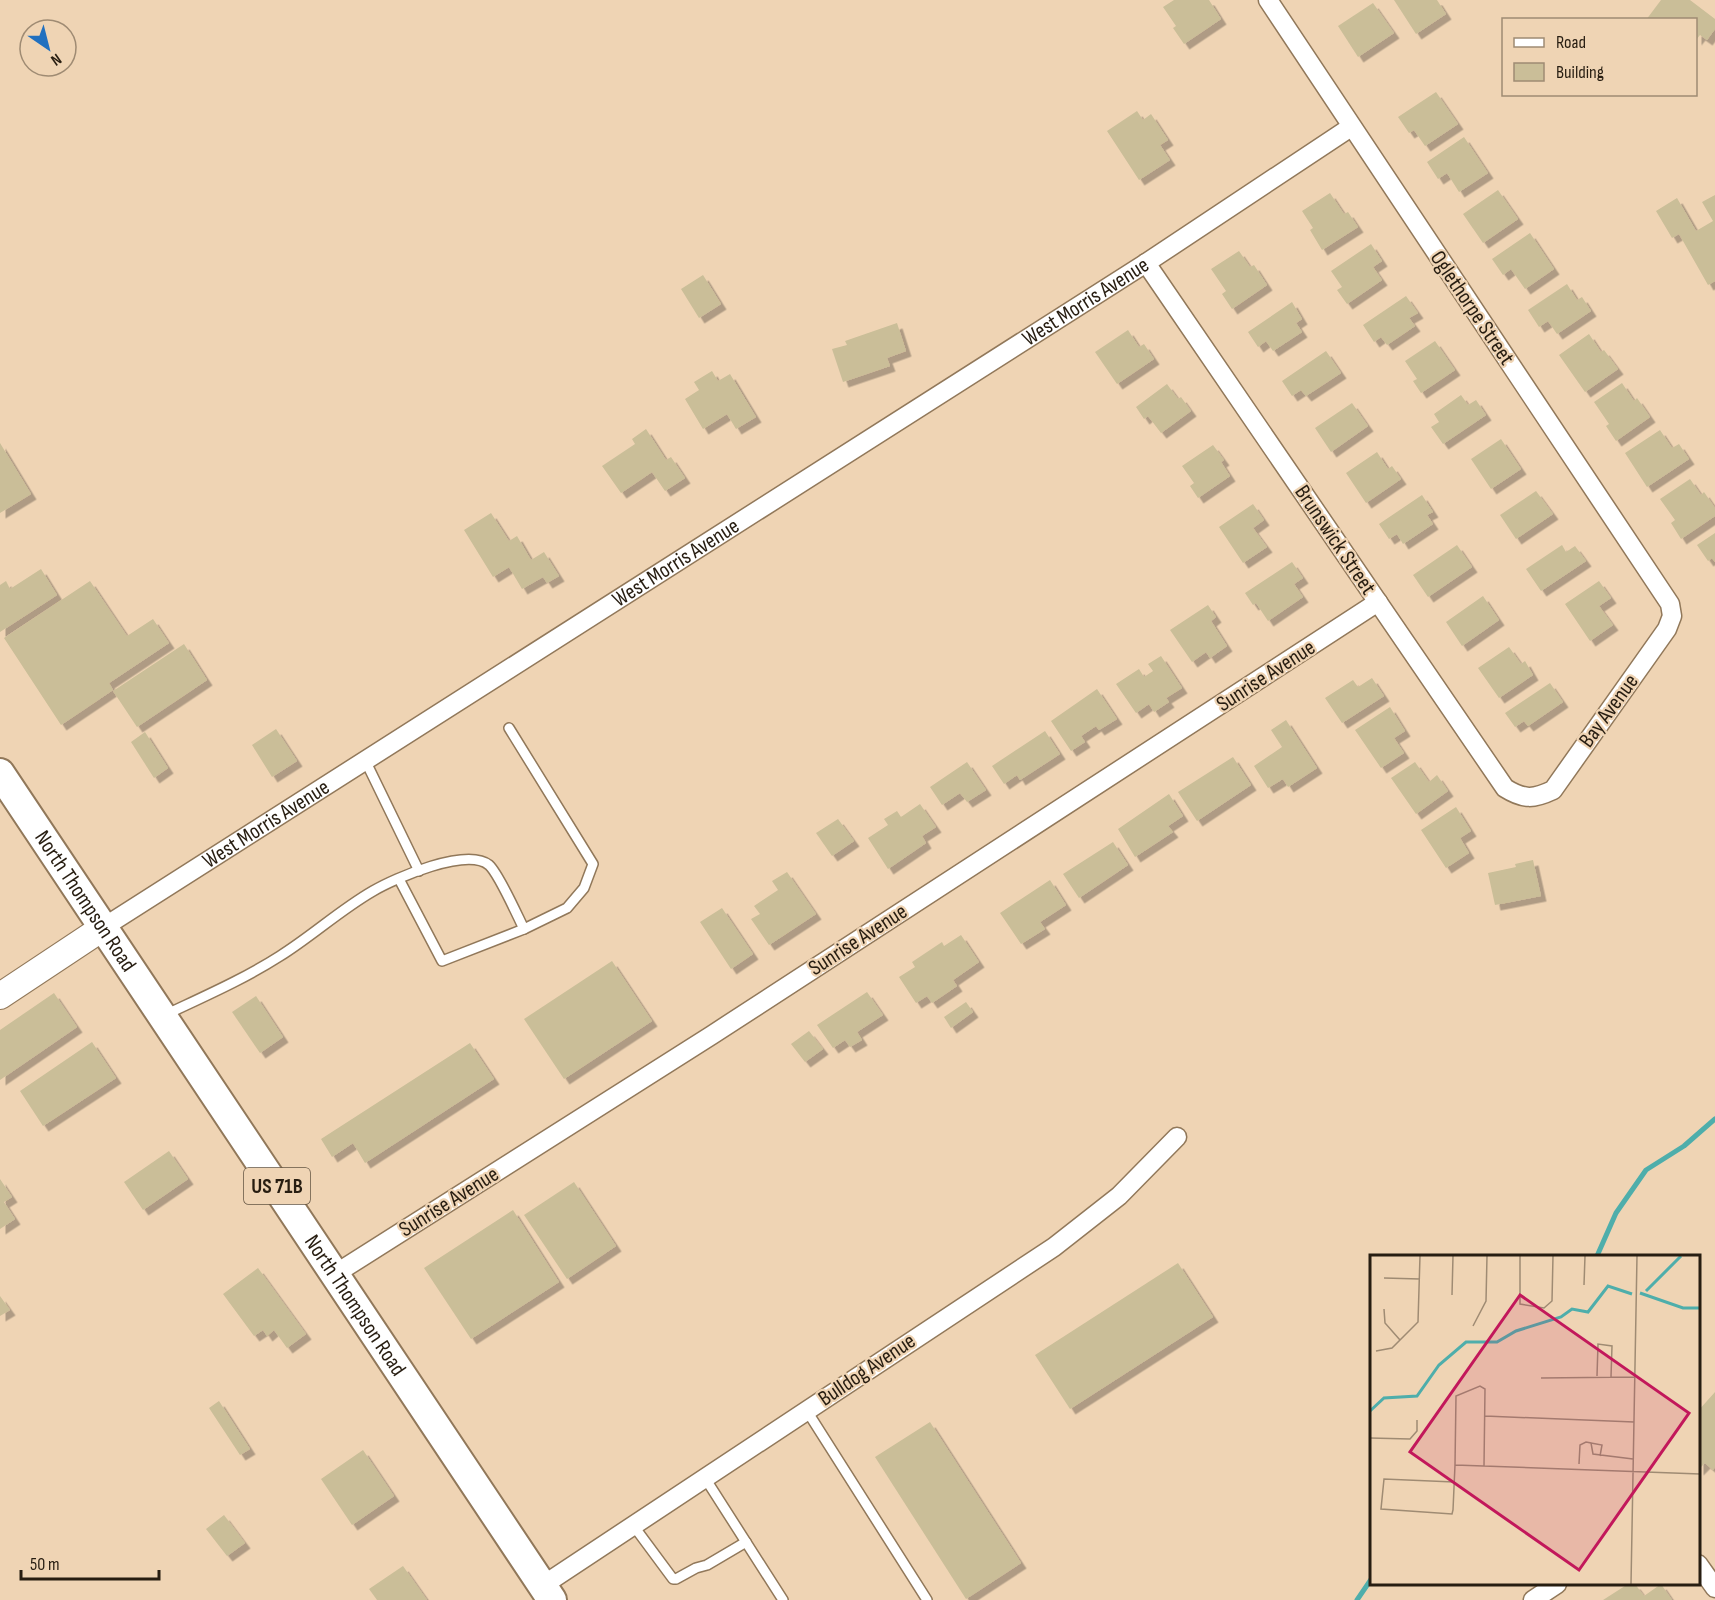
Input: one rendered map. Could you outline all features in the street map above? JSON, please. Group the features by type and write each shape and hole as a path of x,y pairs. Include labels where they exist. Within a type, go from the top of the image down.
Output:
{"main road":[{"name":"North Thompson Road","path":"0,773 547,1593"}],"street":[{"name":"Oglethorpe Street","path":"1277,3 1351,127 1663,592 1670,604 1672,616"},
{"name":"West Morris Avenue","path":"0,996 364,760 1146,263 1351,127"},
{"name":"Brunswick Street","path":"1146,263 1505,788 1518,796 1537,797"},
{"name":"Sunrise Avenue","path":"335,1274 712,1035 1378,602"},
{"name":"Bay Avenue","path":"1537,797 1553,790 1659,642 1672,616"},
{"name":"Bulldog Avenue","path":"547,1593 633,1525 1054,1247 1087,1222 1149,1167 1177,1137"},
{"path":"1700,1567 1715,1588"},
{"path":"1533,1600 1556,1585"}],"lane":[{"path":"399,879 442,961 524,929 567,908 584,888 593,864 509,728"},
{"path":"364,760 419,871"},
{"path":"163,1016 245,977 281,956 374,890 419,871 458,859 479,861 489,866 524,929"},
{"path":"807,1411 927,1600"},
{"path":"705,1478 783,1600"},
{"path":"633,1525 676,1579 707,1565 746,1542"}],"building":[{"path":"1174,0 1209,0 1221,19 1184,44 1173,28 1176,26 1163,7"},
{"path":"1394,0 1437,0 1446,14 1416,34"},
{"path":"1661,0 1690,0 1715,19 1715,29 1707,40 1700,35 1697,39 1697,18 1648,18"},
{"path":"1373,3 1394,33 1358,57 1338,26"},
{"path":"1436,92 1458,124 1425,146 1414,130 1409,133 1398,117"},
{"path":"1137,111 1143,120 1151,114 1168,140 1160,145 1170,160 1139,180 1107,131"},
{"path":"1464,137 1488,173 1459,192 1447,173 1438,179 1427,162"},
{"path":"1498,190 1518,219 1483,243 1463,214"},
{"path":"1330,193 1344,214 1348,212 1358,227 1322,250 1310,230 1313,228 1302,211"},
{"path":"1715,195 1715,281 1708,285 1679,234 1672,238 1656,211 1677,198 1696,231 1713,221 1702,202"},
{"path":"1530,233 1554,269 1525,289 1511,269 1503,275 1492,259"},
{"path":"1371,244 1382,261 1373,267 1382,280 1347,304 1337,290 1342,287 1331,271"},
{"path":"1239,251 1250,267 1254,265 1267,285 1232,309 1222,294 1226,291 1211,269"},
{"path":"703,275 721,304 699,318 681,289"},
{"path":"1567,284 1577,300 1582,297 1591,311 1557,334 1548,321 1539,327 1528,310"},
{"path":"1406,296 1418,313 1409,318 1415,326 1387,345 1381,337 1374,342 1363,325"},
{"path":"1292,302 1302,319 1296,323 1302,332 1273,351 1266,341 1258,347 1248,332"},
{"path":"897,323 906,351 887,358 890,366 843,382 832,349 847,345 845,341"},
{"path":"1128,330 1139,347 1144,344 1154,359 1117,384 1095,352"},
{"path":"1589,334 1601,352 1604,350 1618,369 1585,392 1559,355"},
{"path":"1435,341 1455,370 1421,393 1413,381 1417,379 1405,361"},
{"path":"1326,351 1341,373 1306,396 1301,390 1292,396 1282,381"},
{"path":"712,371 718,381 730,374 756,417 736,429 727,414 703,429 685,399 699,390 694,382"},
{"path":"1622,383 1634,401 1637,398 1650,417 1616,441 1606,426 1609,424 1594,402"},
{"path":"1167,384 1178,399 1181,397 1191,411 1161,433 1148,416 1144,419 1136,407"},
{"path":"1461,395 1468,405 1476,400 1486,415 1443,444 1431,427 1439,422 1434,414"},
{"path":"1352,403 1368,426 1331,452 1315,428"},
{"path":"646,429 666,460 671,457 685,478 665,491 652,472 621,493 602,466 635,444 632,439"},
{"path":"1660,430 1672,448 1679,444 1689,459 1647,487 1625,453"},
{"path":"1501,439 1521,469 1491,489 1471,459"},
{"path":"0,443 31,494 0,513"},
{"path":"1213,445 1224,460 1221,462 1230,476 1198,498 1190,486 1194,483 1182,466"},
{"path":"1377,452 1388,469 1392,466 1401,479 1366,503 1346,473"},
{"path":"1690,479 1701,495 1704,492 1715,508 1715,516 1681,539 1671,523 1675,520 1660,499"},
{"path":"1536,491 1553,514 1516,539 1500,515"},
{"path":"1422,495 1433,512 1427,515 1433,524 1403,544 1397,534 1389,539 1379,524"},
{"path":"1253,504 1264,520 1253,528 1267,547 1243,563 1219,527"},
{"path":"491,513 509,541 517,536 531,560 544,552 559,576 547,583 543,577 522,589 509,567 493,577 464,530"},
{"path":"1715,533 1715,562 1712,558 1708,561 1697,545"},
{"path":"1457,545 1472,567 1428,597 1413,575"},
{"path":"1562,545 1566,552 1575,546 1586,561 1541,591 1526,569"},
{"path":"1292,562 1303,578 1294,584 1303,597 1268,621 1256,603 1253,605 1245,593"},
{"path":"41,569 57,595 0,632 0,585 6,581 10,589"},
{"path":"90,581 127,636 153,619 169,643 109,683 113,690 61,725 4,638"},
{"path":"1599,581 1611,598 1599,606 1613,625 1590,641 1565,604"},
{"path":"1483,596 1499,620 1462,646 1446,622"},
{"path":"1208,605 1216,617 1211,621 1227,646 1210,658 1206,652 1192,662 1170,630"},
{"path":"184,644 207,680 137,727 113,691"},
{"path":"1509,647 1521,664 1525,661 1533,675 1499,698 1478,668"},
{"path":"1161,656 1182,688 1166,698 1169,702 1154,712 1149,704 1136,713 1116,684 1139,669 1144,677 1153,671 1148,664"},
{"path":"1372,678 1384,696 1342,723 1325,698 1353,680 1358,687"},
{"path":"1550,683 1563,702 1528,726 1524,721 1515,727 1505,713"},
{"path":"1097,689 1117,719 1099,730 1096,726 1081,736 1085,742 1071,751 1051,721"},
{"path":"1390,707 1405,731 1394,738 1404,753 1381,768 1355,730"},
{"path":"1286,720 1317,768 1288,787 1283,779 1268,788 1254,766 1282,747 1271,730"},
{"path":"276,729 297,761 272,777 252,745"},
{"path":"1045,731 1060,754 1020,780 1017,775 1004,784 992,766"},
{"path":"145,732 168,768 154,778 131,742"},
{"path":"1233,757 1251,785 1197,821 1178,792"},
{"path":"967,762 986,790 967,802 960,793 942,805 930,787"},
{"path":"1415,762 1429,782 1437,775 1448,791 1416,814 1391,778"},
{"path":"1169,794 1183,816 1168,826 1173,832 1135,857 1118,829"},
{"path":"920,804 936,827 922,836 926,843 888,869 868,838 888,825 884,819 897,811 901,817"},
{"path":"1456,807 1471,831 1460,838 1469,853 1446,868 1421,830"},
{"path":"838,819 854,841 832,856 816,833"},
{"path":"1113,842 1128,865 1079,898 1063,874"},
{"path":"1533,860 1541,896 1495,905 1488,873 1516,867 1515,864"},
{"path":"787,872 816,914 769,945 751,919 760,914 754,906 778,890 772,881"},
{"path":"1050,880 1066,905 1040,922 1045,929 1021,944 1000,913"},
{"path":"722,908 753,954 731,969 700,922"},
{"path":"961,935 979,962 953,980 957,986 932,1003 927,996 916,1003 899,977 915,967 912,962 942,942 944,946"},
{"path":"612,961 652,1021 564,1079 524,1019"},
{"path":"867,992 883,1015 857,1032 862,1040 850,1047 845,1040 833,1048 817,1025"},
{"path":"54,993 77,1027 0,1080 0,1030"},
{"path":"256,996 283,1037 260,1053 232,1012"},
{"path":"966,1002 973,1012 951,1028 944,1017"},
{"path":"809,1031 823,1049 805,1062 791,1044"},
{"path":"92,1042 116,1078 43,1126 20,1091"},
{"path":"470,1043 494,1079 365,1163 353,1143 332,1157 321,1139"},
{"path":"169,1151 188,1179 143,1210 124,1182"},
{"path":"0,1179 12,1197 4,1202 15,1219 0,1229"},
{"path":"574,1182 616,1246 567,1279 524,1215"},
{"path":"513,1210 559,1282 471,1339 424,1268"},
{"path":"1178,1263 1213,1317 1070,1409 1035,1355"},
{"path":"258,1268 306,1334 287,1348 274,1330 267,1336 263,1330 254,1336 223,1294"},
{"path":"0,1296 10,1310 0,1316"},
{"path":"1715,1392 1715,1467 1713,1470 1705,1463 1700,1468 1700,1409"},
{"path":"219,1401 250,1449 240,1455 209,1408"},
{"path":"930,1422 1021,1563 966,1599 875,1457"},
{"path":"363,1450 394,1496 352,1525 321,1479"},
{"path":"224,1515 245,1543 227,1556 206,1529"},
{"path":"403,1566 427,1600 377,1600 369,1589"},
{"path":"1626,1585 1636,1585 1644,1596 1662,1585 1672,1600 1603,1600"}],"waterway":[{"path":"1597,1255 1616,1213 1646,1170 1684,1146 1715,1119"},
{"path":"1357,1600 1370,1581"}]}
